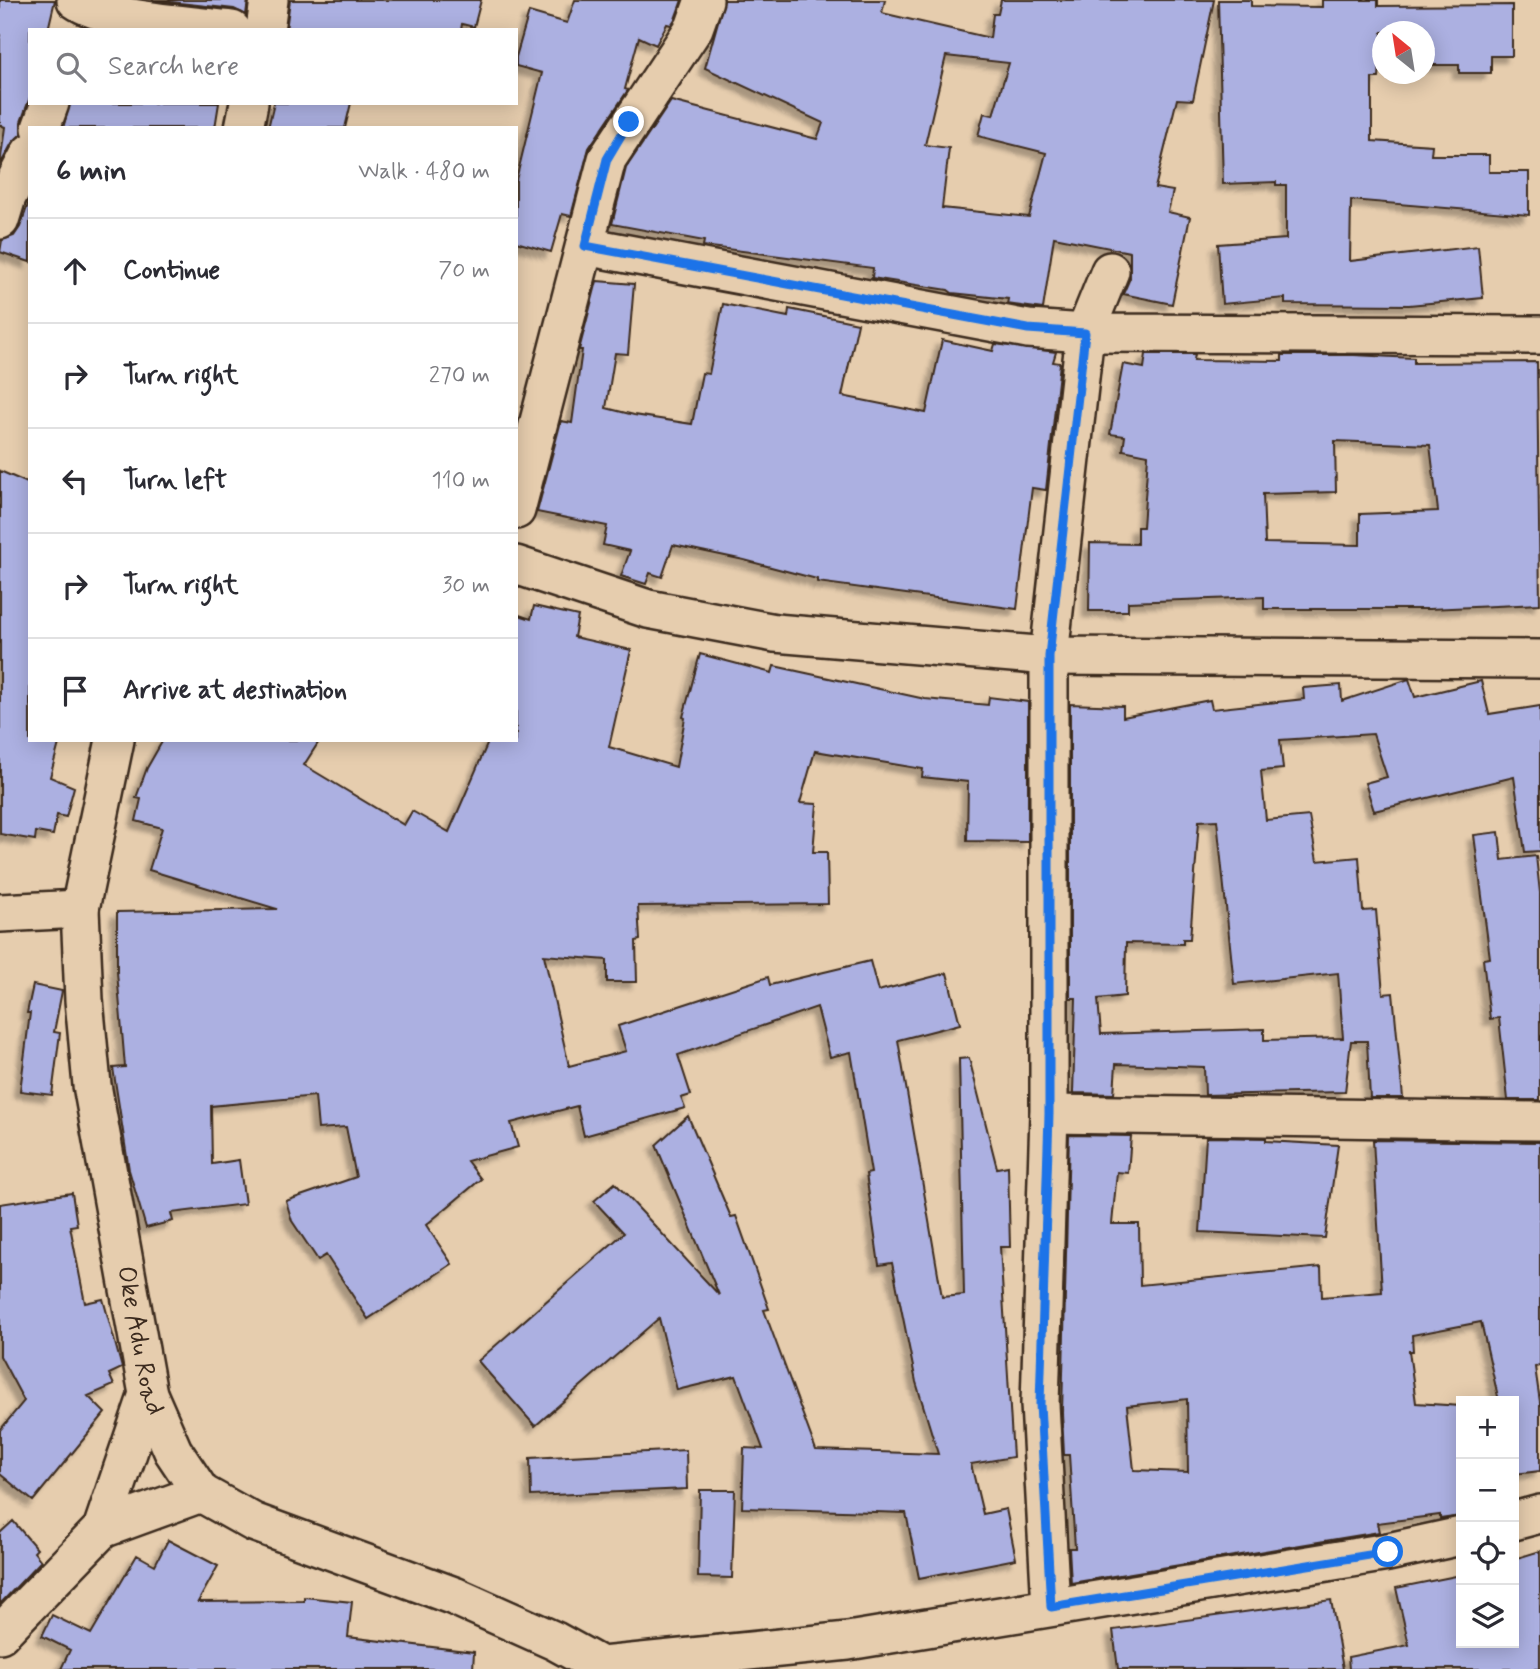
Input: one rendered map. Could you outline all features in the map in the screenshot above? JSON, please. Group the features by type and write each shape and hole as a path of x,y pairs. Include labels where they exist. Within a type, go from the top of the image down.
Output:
{"street":[{"path":"265,28 269,0"},
{"path":"518,502 607,159 694,28 704,0"},
{"path":"79,12 108,13 217,28"},
{"path":"42,126 49,105"},
{"path":"244,126 250,105"},
{"path":"0,220 6,197 28,157"},
{"path":"585,246 1028,329 1085,333 1540,335"},
{"path":"1051,1607 1040,1404 1049,1114 1049,656 1085,333 1110,271"},
{"path":"518,566 648,609 775,634 1049,656 1540,659"},
{"name":"Oke Adu Road","path":"115,742 80,909 84,1000 92,1084 148,1394 173,1451 201,1493 253,1522 454,1596 604,1667"},
{"path":"0,913 80,909"},
{"path":"1049,1114 1540,1121"},
{"path":"0,1634 102,1529 148,1394"},
{"path":"102,1529 201,1493"},
{"path":"1519,1520 1540,1514"},
{"path":"604,1667 848,1642 1388,1552 1456,1537"}],"building":[{"path":"0,0 55,0 48,28 28,28 28,103 21,122 21,134 12,143 0,165 5,127 0,125"},
{"path":"152,0 248,0 246,15 234,9"},
{"path":"290,0 481,0 474,27 462,24 461,28 286,28"},
{"path":"575,0 682,0 675,19 671,25 667,24 656,45 639,37 625,89 628,90 589,148 571,216 562,214 551,252 518,243 518,172 542,73 518,67 518,50 529,12 567,23"},
{"path":"724,0 885,0 882,13 990,38 993,14 998,14 1001,0 1214,0 1193,100 1177,99 1155,188 1173,191 1168,212 1190,217 1172,304 1123,294 1130,278 1130,252 1054,237 1043,309 1007,304 1008,299 952,293 948,290 872,278 873,268 703,246 704,241 612,224 626,168 671,101 817,139 823,123 705,68","holes":["946,56 1009,63 993,115 984,113 978,136 1046,153 1029,217 942,208 949,148 925,145"]},
{"path":"1218,0 1251,0 1251,6 1322,7 1322,0 1378,0 1378,6 1512,5 1512,56 1491,56 1491,73 1459,73 1459,65 1435,65 1435,21 1372,21 1372,141 1432,145 1431,155 1489,155 1489,172 1529,172 1529,215 1351,200 1350,261 1478,246 1483,298 1409,305 1285,304 1285,298 1222,304 1218,244 1286,239 1286,185 1276,185 1276,182 1223,184"},
{"path":"69,105 219,105 215,126 64,126"},
{"path":"274,105 351,105 345,126 268,126"},
{"path":"28,205 28,261 0,252 2,240 14,236"},
{"path":"597,281 634,284 628,354 615,353 606,408 692,424 702,373 709,374 723,304 788,317 789,309 858,323 842,396 926,413 942,340 993,351 995,344 1056,352 1053,362 1060,363 1046,490 1032,488 1017,609 817,582 817,579 744,560 673,545 662,577 650,573 646,584 621,576 630,551 603,545 607,526 537,512 561,421 572,423 582,350 579,350"},
{"path":"1146,354 1195,354 1194,360 1282,361 1282,355 1354,355 1414,358 1414,363 1537,362 1540,604 1429,609 1264,609 1264,597 1128,602 1128,611 1089,611 1090,543 1137,544 1137,527 1143,527 1148,455 1123,450 1125,436 1110,434 1123,364 1144,368","holes":["1335,441 1430,445 1438,511 1360,514 1360,545 1265,543 1263,494 1336,492"]},
{"path":"0,471 28,483 28,742 59,742 50,777 74,787 66,817 57,815 53,835 36,832 35,840 0,834"},
{"path":"534,606 578,616 574,637 631,650 609,747 676,767 685,718 683,717 700,654 772,673 774,666 925,699 988,705 989,697 1028,702 1028,842 967,841 968,782 922,777 923,769 815,751 800,803 817,804 813,852 827,852 828,904 638,906 640,940 636,941 637,982 607,982 607,960 544,955 569,1066 626,1051 618,1026 768,977 770,985 870,961 878,991 947,973 960,1024 898,1040 942,1297 964,1295 959,1059 969,1058 997,1168 1008,1166 1010,1247 1000,1247 1013,1457 971,1464 983,1514 1006,1509 1016,1559 919,1578 906,1513 742,1508 744,1448 763,1449 736,1376 677,1390 659,1318 535,1426 478,1361 624,1233 594,1201 615,1183 719,1295 656,1145 688,1116 731,1217 736,1216 769,1309 764,1310 816,1450 938,1454 916,1382 892,1263 879,1265 866,1174 871,1173 851,1052 830,1057 817,1007 678,1055 691,1095 681,1098 685,1108 584,1136 577,1106 511,1123 518,1147 467,1161 481,1179 426,1225 452,1264 368,1319 326,1255 318,1260 292,1221 286,1201 356,1177 346,1127 318,1129 315,1096 211,1106 212,1164 239,1160 245,1204 171,1213 173,1221 146,1228 129,1170 113,1068 125,1067 117,972 117,912 277,909 149,870 162,828 136,821 141,799 136,798 147,768 162,742 319,742 304,765 404,825 412,811 449,832 488,742 518,742 518,615 531,619"},
{"path":"1409,679 1415,697 1481,681 1489,714 1540,706 1540,851 1525,852 1514,777 1374,811 1365,783 1387,777 1373,734 1280,740 1283,769 1261,771 1266,820 1309,816 1317,861 1359,857 1363,911 1376,910 1383,994 1393,993 1403,1098 1370,1098 1367,1041 1351,1041 1345,1092 1205,1095 1204,1067 1116,1064 1114,1094 1073,1093 1076,998 1070,998 1070,704 1123,706 1123,717 1210,700 1212,709 1304,699 1303,688 1341,685 1342,701","holes":["1217,820 1234,984 1338,973 1343,1038 1264,1040 1264,1029 1101,1034 1098,999 1125,996 1126,943 1183,944 1183,939 1190,939 1199,821"]},
{"path":"1499,832 1502,860 1536,856 1540,893 1540,1100 1508,1100 1499,1018 1490,1019 1483,959 1490,958 1474,835"},
{"path":"33,985 62,991 54,1032 60,1033 52,1095 20,1091 30,1013 27,1013"},
{"path":"1069,1135 1131,1136 1128,1173 1117,1172 1112,1224 1139,1224 1140,1285 1321,1267 1322,1297 1382,1292 1373,1140 1540,1142 1540,1366 1535,1367 1540,1402 1540,1471 1519,1473 1519,1396 1498,1396 1481,1322 1412,1335 1413,1351 1409,1351 1416,1403 1456,1406 1456,1517 1440,1519 1440,1515 1377,1523 1379,1532 1071,1583 1069,1548 1075,1548 1069,1455 1064,1455 1062,1413","holes":["1187,1399 1188,1472 1134,1470 1127,1406"]},
{"path":"1206,1137 1266,1138 1266,1141 1338,1145 1325,1238 1200,1232"},
{"path":"72,1193 77,1225 70,1226 85,1303 103,1299 122,1368 109,1374 114,1385 88,1396 105,1413 33,1501 0,1474 0,1430 24,1401 0,1356 0,1204"},
{"path":"686,1450 687,1489 531,1496 530,1458"},
{"path":"700,1490 735,1490 732,1578 698,1577"},
{"path":"13,1521 37,1549 34,1552 41,1561 0,1604 0,1533"},
{"path":"168,1540 218,1566 198,1602 304,1601 304,1597 352,1602 348,1637 474,1652 473,1669 61,1669 70,1650 42,1636 52,1615 91,1634 137,1555 155,1565"},
{"path":"1540,1551 1540,1669 1349,1669 1348,1657 1409,1645 1396,1588 1456,1576 1456,1648 1519,1648 1519,1557"},
{"path":"1331,1600 1343,1669 1118,1669 1113,1630"}],"route":[{"path":"629,122 607,159 585,246 1028,329 1085,333 1049,656 1049,1114 1040,1404 1051,1607 1388,1552"}]}
